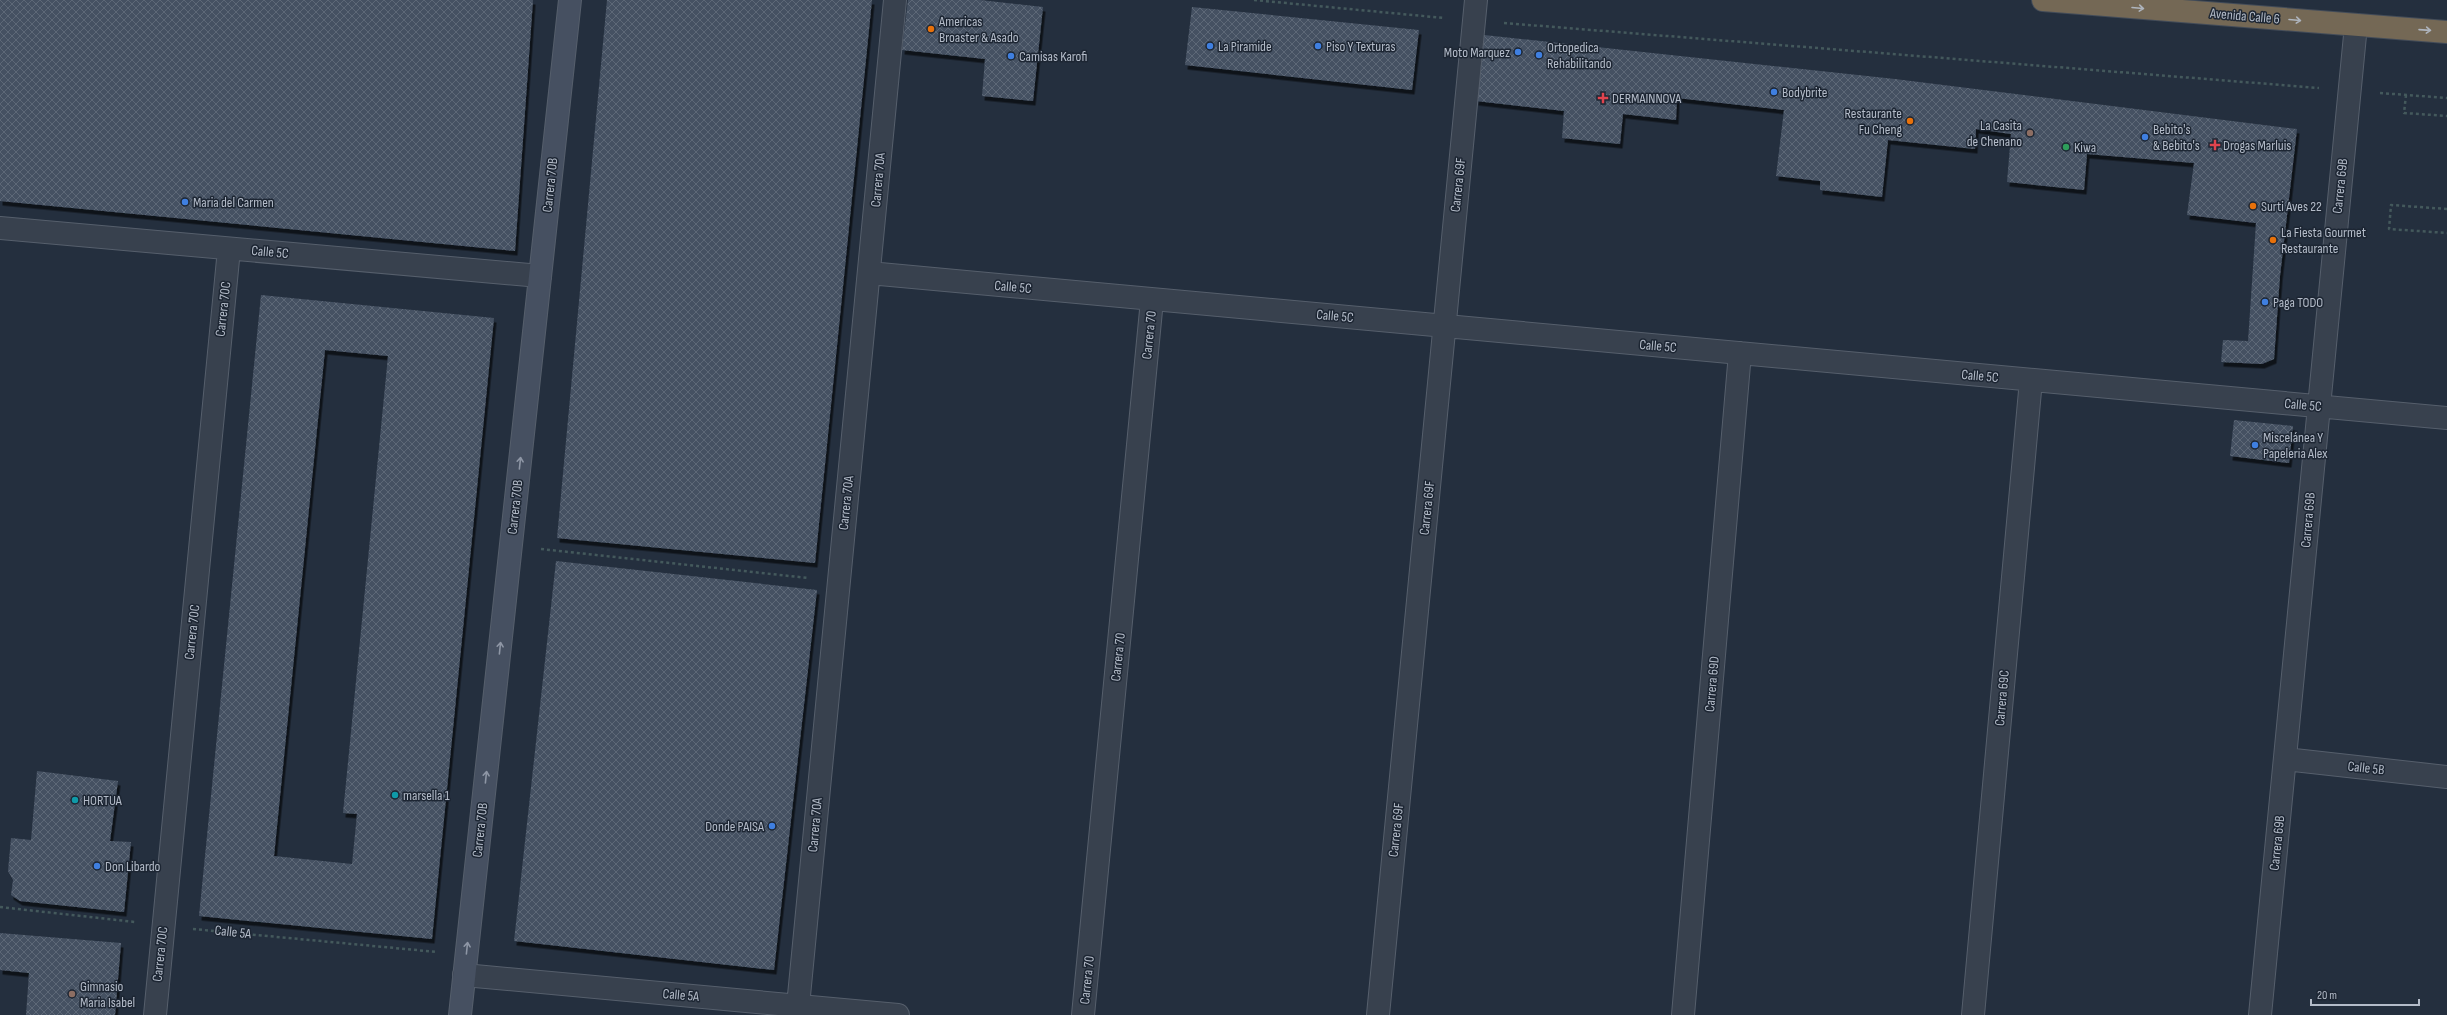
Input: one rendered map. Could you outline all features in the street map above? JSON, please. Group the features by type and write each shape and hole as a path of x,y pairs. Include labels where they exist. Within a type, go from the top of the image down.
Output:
{"highway":[{"name":"Avenida Calle 6","path":"2043,0 2447,32"}],"street":[{"name":"Carrera 70B","path":"460,1015 570,0"},
{"name":"Carrera 70A","path":"798,1006 895,0"},
{"name":"Carrera 69F","path":"1378,1015 1475,10"},
{"name":"Carrera 69B","path":"2260,1015 2356,25"},
{"name":"Calle 5C","path":"0,228 540,276"},
{"name":"Carrera 70C","path":"155,1015 229,249"},
{"name":"Calle 5C","path":"869,273 2447,418"},
{"name":"Carrera 70","path":"1083,1015 1152,300"},
{"name":"Carrera 69D","path":"1683,1015 1740,354"},
{"name":"Carrera 69C","path":"1973,1015 2031,380"},
{"name":"Calle 5B","path":"2285,759 2447,777"},
{"name":"Calle 5A","path":"465,965 798,1006 898,1015"}],"path":[{"path":"1254,0 1475,10 2447,98"},
{"path":"2406,95 2404,113 2447,116"},
{"path":"2447,209 2391,205 2390,229 2447,233"},
{"path":"511,546 839,581"},
{"name":"Calle 5A","path":"0,907 163,926 465,965"}],"building":[{"path":"0,0 533,0 515,251 0,201"},
{"path":"607,0 872,0 815,563 557,538"},
{"path":"908,0 980,0 1043,7 1033,101 982,96 985,59 902,50"},
{"path":"1192,7 1419,30 1412,90 1185,65"},
{"path":"1484,35 1895,79 2297,129 2280,276 2274,359 2262,364 2221,362 2223,340 2248,341 2256,223 2187,215 2194,163 2087,154 2084,190 2007,182 2011,134 1976,129 1975,149 1888,140 1882,197 1820,190 1820,181 1776,176 1784,110 1677,98 1676,120 1623,114 1620,144 1562,138 1564,111 1476,101"},
{"path":"261,295 494,318 432,939 199,916","holes":["325,350 388,356 343,813 357,814 352,864 274,856"]},
{"path":"2234,420 2293,426 2289,463 2230,456"},
{"path":"556,561 817,590 774,970 514,941"},
{"path":"37,771 118,781 110,841 131,842 124,912 20,901 11,895 13,880 8,871 11,838 31,840"},
{"name":"Gimnasio Maria Isabel","path":"0,933 121,943 115,1015 26,1015 29,973 0,970"}],"place":[{"name":"Americas Broaster & Asado","path":"931,29"},
{"name":"La Piramide","path":"1210,46"},
{"name":"Piso Y Texturas","path":"1318,46"},
{"name":"Moto Marquez","path":"1518,52"},
{"name":"Ortopedica Rehabilitando","path":"1539,55"},
{"name":"Camisas Karofi","path":"1011,56"},
{"name":"Bodybrite","path":"1774,92"},
{"name":"DERMAINNOVA","path":"1603,98"},
{"name":"Restaurante Fu Cheng","path":"1910,121"},
{"name":"La Casita de Chenano","path":"2030,133"},
{"name":"Bebito's & Bebito's","path":"2145,137"},
{"name":"Drogas Marluis","path":"2215,145"},
{"name":"Kiwa","path":"2066,147"},
{"name":"Maria del Carmen","path":"185,202"},
{"name":"Surti Aves 22","path":"2253,206"},
{"name":"La Fiesta Gourmet Restaurante","path":"2273,240"},
{"name":"Paga TODO","path":"2265,302"},
{"name":"Miscelánea Y Papeleria Alex","path":"2255,445"},
{"name":"marsella 1","path":"395,795"},
{"name":"HORTUA","path":"75,800"},
{"name":"Donde PAISA","path":"772,826"},
{"name":"Don Libardo","path":"97,866"},
{"name":"Gimnasio Maria Isabel","path":"72,994"}]}
